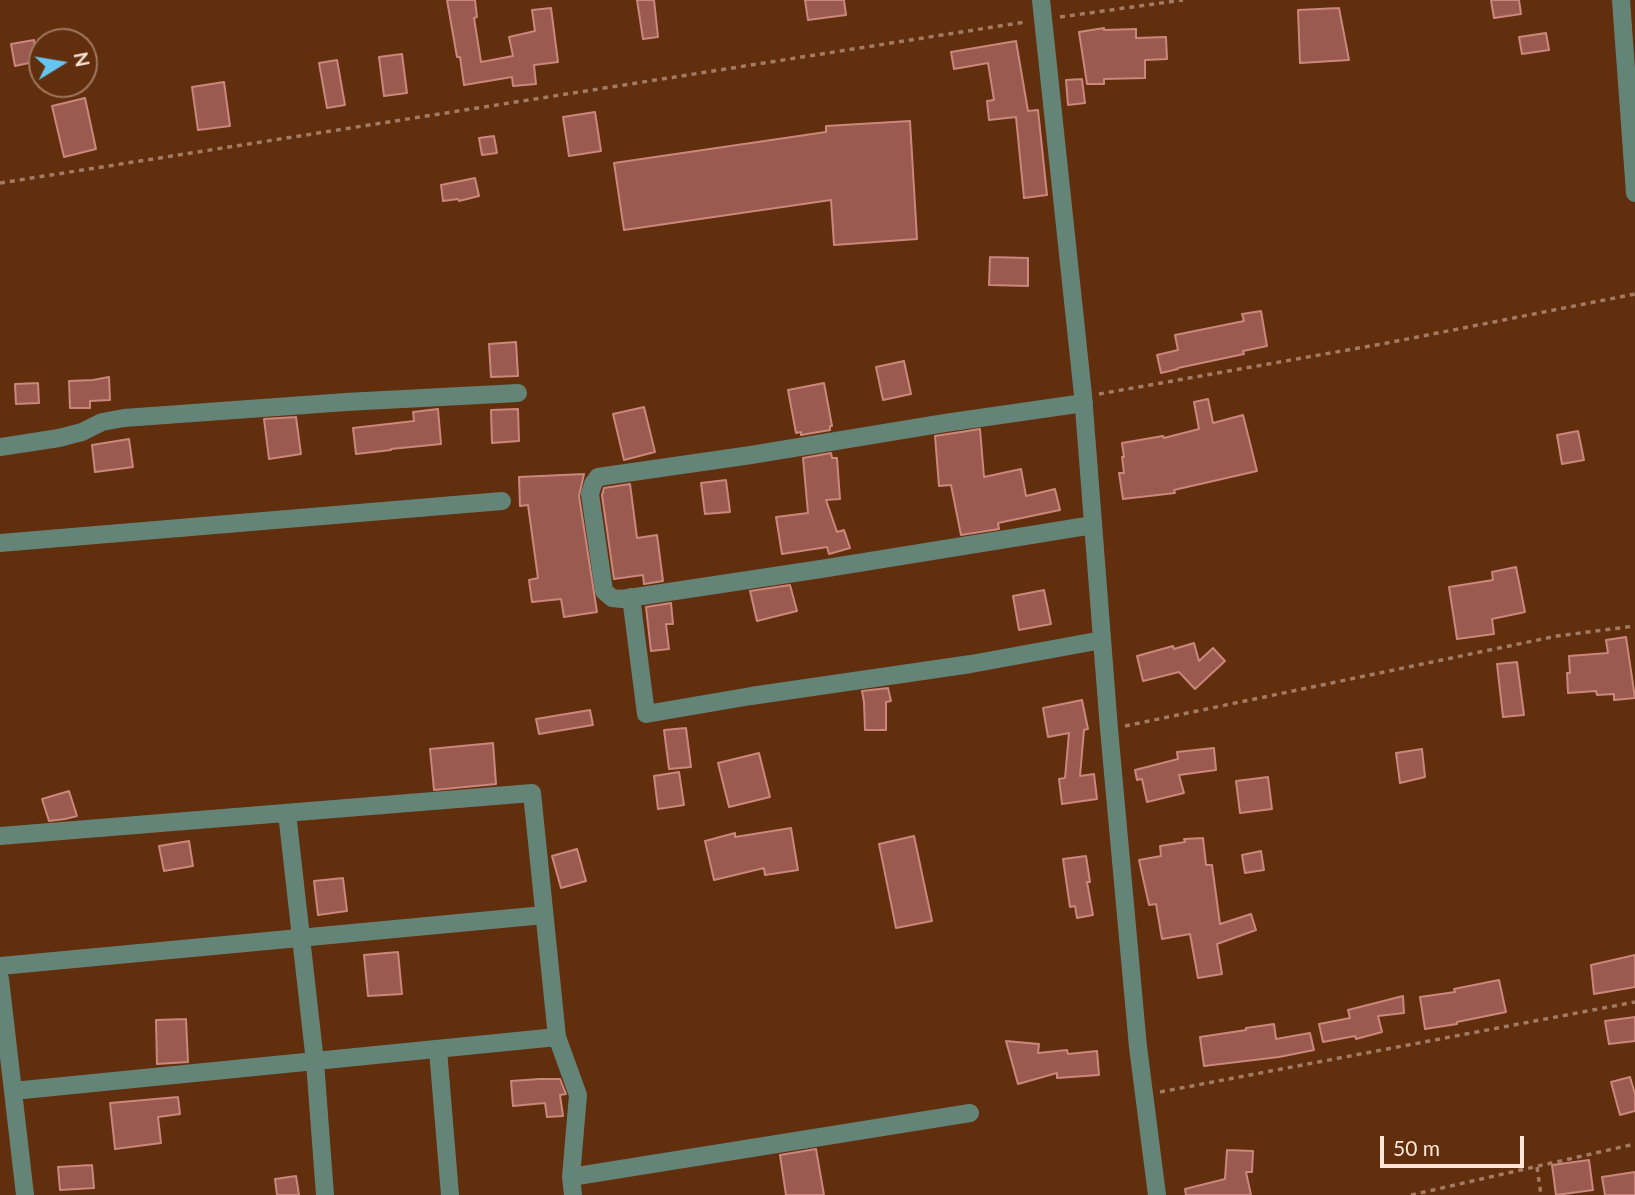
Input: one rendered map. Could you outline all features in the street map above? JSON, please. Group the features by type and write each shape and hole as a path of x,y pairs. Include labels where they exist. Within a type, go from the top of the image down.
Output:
{"street":[{"path":"1041,0 1084,399 1109,729 1138,1047 1157,1195"},
{"path":"1620,0 1635,193"},
{"path":"0,447 59,438 82,432 102,422 124,418 518,393"},
{"path":"1084,399 751,456 598,477 590,494 604,591 612,598 834,567 1093,525"},
{"path":"0,543 502,501"},
{"path":"631,597 646,714 971,664 1102,640"},
{"path":"0,836 532,793 557,1037 578,1095 572,1186 970,1113"},
{"path":"287,813 315,1062 325,1195"},
{"path":"0,966 544,915"},
{"path":"0,979 25,1195"},
{"path":"13,1091 557,1037"},
{"path":"438,1050 450,1195"}],"path":[{"path":"0,183 1043,19 1183,0"},
{"path":"1084,399 1635,294"},
{"path":"1109,729 1557,636 1635,626"},
{"path":"1144,1095 1635,1002"},
{"path":"1411,1195 1635,1144"},
{"path":"1537,1167 1541,1195"}],"building":[{"path":"447,0 475,0 477,17 474,18 481,62 513,56 509,37 535,31 532,10 551,8 558,62 534,65 536,84 513,86 512,77 464,85"},
{"path":"637,0 654,0 658,37 643,39"},
{"path":"805,0 844,0 846,15 808,20"},
{"path":"1491,0 1519,0 1521,14 1494,18"},
{"path":"1339,8 1349,60 1300,63 1298,10"},
{"path":"1104,28 1136,29 1136,38 1166,37 1167,59 1145,60 1145,78 1104,79 1104,84 1087,84 1079,32"},
{"path":"1546,33 1549,50 1522,54 1519,37"},
{"path":"28,41 28,63 15,66 11,44"},
{"path":"1016,41 1028,111 1038,110 1047,195 1024,198 1016,117 989,120 987,101 994,100 988,63 954,69 951,52"},
{"path":"402,54 407,93 384,96 379,57"},
{"path":"337,60 345,105 327,108 319,63"},
{"path":"1082,79 1085,103 1068,105 1066,80"},
{"path":"224,82 230,126 198,130 192,87"},
{"path":"85,98 96,149 64,157 52,106"},
{"path":"595,112 601,151 569,156 563,117"},
{"path":"910,121 917,239 834,245 831,200 624,230 614,163 826,132 826,126"},
{"path":"494,136 497,153 482,155 479,138"},
{"path":"475,178 479,196 459,201 443,201 441,185"},
{"path":"990,257 1028,258 1028,286 989,285"},
{"path":"1261,311 1267,346 1161,373 1157,355 1178,350 1175,335 1244,321 1242,314"},
{"path":"516,342 518,376 491,377 489,344"},
{"path":"904,361 911,394 883,400 876,367"},
{"path":"109,377 110,400 90,401 90,408 70,408 69,381"},
{"path":"38,383 39,403 16,404 15,384"},
{"path":"824,383 832,426 830,430 801,435 801,432 796,433 788,390"},
{"path":"1208,399 1213,423 1243,415 1257,471 1174,490 1175,493 1123,499 1119,473 1124,473 1122,443 1163,436 1164,438 1199,429 1194,402"},
{"path":"644,407 655,452 624,460 613,414"},
{"path":"438,409 441,444 356,454 353,428 414,421 413,412"},
{"path":"518,409 519,441 492,443 491,410"},
{"path":"296,417 301,454 269,459 264,419"},
{"path":"980,429 984,477 1021,469 1026,496 1055,489 1060,510 998,523 999,529 961,535 951,485 939,486 935,436"},
{"path":"1578,431 1584,460 1562,464 1557,435"},
{"path":"129,439 133,467 95,472 92,445"},
{"path":"831,453 832,458 837,458 840,499 826,500 837,532 844,530 850,548 829,554 827,547 782,554 776,517 808,513 803,458"},
{"path":"584,474 579,496 597,612 564,617 561,599 532,602 529,580 538,578 528,505 520,506 519,477"},
{"path":"726,480 730,512 705,514 701,483"},
{"path":"630,484 637,538 657,535 663,581 644,584 643,575 614,579 602,495 604,488"},
{"path":"1516,567 1525,612 1492,619 1494,634 1457,639 1449,587 1493,580 1492,572"},
{"path":"790,585 797,611 757,621 750,591"},
{"path":"1044,590 1051,624 1019,630 1013,596"},
{"path":"671,603 673,624 666,624 669,649 651,651 646,607"},
{"path":"1626,637 1635,698 1614,700 1614,694 1597,695 1596,691 1568,693 1569,656 1608,653 1606,640"},
{"path":"1194,643 1199,661 1213,648 1225,661 1195,689 1179,672 1143,681 1137,656"},
{"path":"1517,662 1524,715 1503,717 1497,664"},
{"path":"888,688 891,701 886,702 886,730 865,730 862,691"},
{"path":"1082,700 1088,729 1084,730 1080,776 1094,774 1097,799 1062,804 1059,779 1065,778 1069,733 1048,737 1043,708"},
{"path":"590,710 593,725 539,734 536,719"},
{"path":"686,728 691,767 669,769 664,730"},
{"path":"493,743 496,784 434,790 430,749"},
{"path":"1214,748 1216,770 1179,775 1184,793 1147,802 1142,779 1137,780 1135,770 1178,759 1177,752"},
{"path":"1422,749 1425,777 1400,783 1396,753"},
{"path":"759,753 770,797 729,807 718,763"},
{"path":"679,772 684,805 658,809 654,776"},
{"path":"1268,777 1272,809 1240,813 1236,781"},
{"path":"69,791 77,816 49,821 42,799"},
{"path":"791,828 798,870 765,875 764,868 714,880 705,841 735,833 735,837"},
{"path":"914,836 932,921 896,928 879,844"},
{"path":"1203,838 1206,865 1212,865 1220,924 1251,914 1256,930 1217,944 1222,974 1198,978 1190,934 1162,939 1156,904 1149,905 1139,860 1161,856 1160,846 1185,842 1184,839"},
{"path":"189,841 193,866 164,871 159,846"},
{"path":"577,849 586,881 561,888 552,856"},
{"path":"1261,851 1264,870 1245,873 1242,855"},
{"path":"1086,856 1093,915 1077,918 1075,906 1070,907 1063,859"},
{"path":"343,878 347,911 318,915 314,881"},
{"path":"398,952 402,994 368,996 364,955"},
{"path":"1635,955 1635,987 1594,994 1591,965"},
{"path":"1499,980 1506,1012 1425,1029 1420,997 1455,992 1454,989"},
{"path":"1403,996 1404,1013 1378,1016 1382,1032 1356,1039 1355,1036 1323,1042 1319,1024 1350,1018 1348,1010"},
{"path":"1635,1017 1635,1041 1609,1044 1605,1021"},
{"path":"186,1019 188,1062 157,1064 156,1020"},
{"path":"1274,1024 1276,1039 1310,1033 1314,1050 1204,1066 1200,1037"},
{"path":"1006,1041 1039,1044 1038,1053 1097,1051 1099,1075 1057,1078 1057,1073 1018,1084"},
{"path":"1630,1077 1635,1094 1635,1111 1620,1115 1611,1082"},
{"path":"560,1079 566,1094 560,1095 563,1116 547,1117 545,1103 513,1106 511,1081"},
{"path":"178,1097 180,1114 158,1117 161,1143 115,1149 110,1103"},
{"path":"816,1149 824,1195 786,1195 780,1155"},
{"path":"1227,1150 1253,1151 1252,1172 1246,1172 1251,1195 1186,1195 1185,1189 1225,1179"},
{"path":"1589,1160 1593,1190 1556,1195 1552,1165"},
{"path":"92,1165 94,1188 60,1190 58,1167"},
{"path":"1635,1172 1635,1195 1605,1195 1602,1177"},
{"path":"296,1176 299,1195 277,1195 275,1179"}]}
